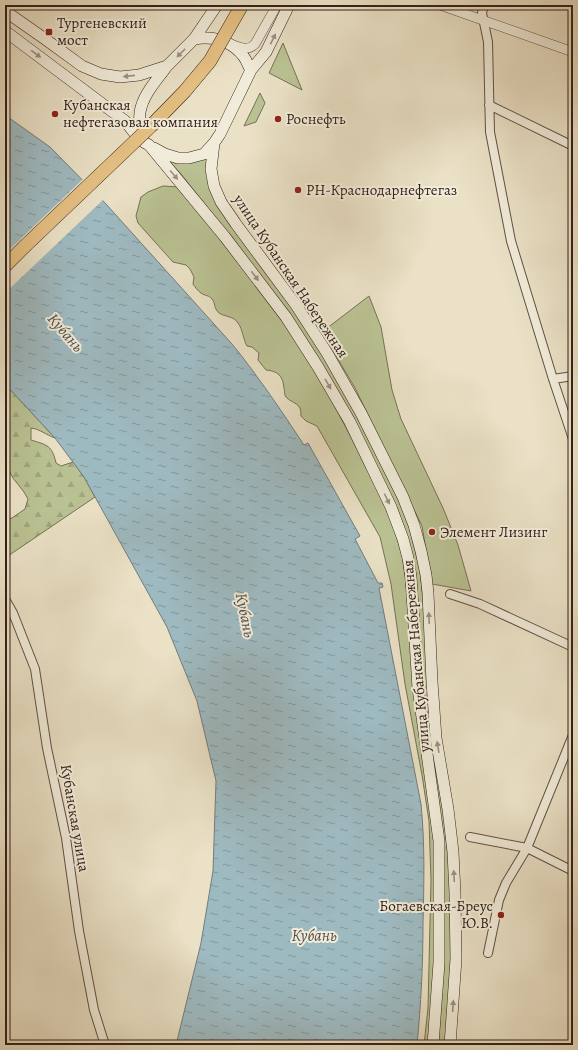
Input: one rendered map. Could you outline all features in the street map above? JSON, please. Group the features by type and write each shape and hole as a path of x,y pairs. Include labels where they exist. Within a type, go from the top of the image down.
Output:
{"highway":[{"path":"5,266 151,126 185,91 210,61 242,5"}],"main road":[{"path":"214,144 204,154 189,158 178,158 164,154 144,142 140,119 143,102 151,87 167,66 194,39 217,5"},
{"name":"улица Кубанская Набережная","path":"289,5 284,10 266,52 251,70 214,144 211,168 214,186 221,202 296,305 327,352 361,413 403,497 420,544 428,594 436,738 449,816 453,852 456,959 450,1045"},
{"path":"5,11 82,66 101,74 120,77 139,75 167,66"},
{"name":"улица Кубанская Набережная","path":"5,31 125,121 226,237 286,316 318,367 350,422 391,507 403,538 411,577 418,688 439,841 439,963 433,1045"},
{"path":"194,39 214,38 227,43 237,49 244,57 251,70"}],"street":[{"path":"227,43 247,49 252,47 259,39 277,5"},
{"path":"440,5 573,52"},
{"path":"484,5 482,13 488,42 490,132 511,241 573,439"},
{"path":"489,105 573,146"},
{"path":"553,379 573,376"},
{"path":"450,594 480,604 573,647"},
{"name":"Кубанская улица","path":"5,599 13,613 35,669 47,748 66,838 79,931 94,1010 105,1045"},
{"path":"488,954 499,900 506,883 527,848 573,735"},
{"path":"470,837 527,848 573,871"}],"green space":[{"path":"283,43 302,90 269,73"},
{"path":"260,93 265,103 256,122 244,126"},
{"path":"209,154 208,176 319,349 352,406 384,468 407,519 420,570 451,888 451,982 445,1045 437,1045 442,973 426,723 414,569 371,458 231,237 168,160"},
{"path":"163,186 179,187 251,278 291,334 321,382 348,431 381,499 400,547 403,560 435,838 434,974 429,1045 424,1045 428,1008 431,880 429,821 405,684 391,584 380,537 317,426 306,421 301,416 300,408 285,396 281,377 277,373 266,370 258,360 259,353 252,347 247,346 240,326 236,321 219,313 211,298 202,294 197,289 193,284 194,277 190,269 186,265 173,262 138,223 136,216 141,197 148,192"},
{"path":"369,296 381,327 392,390 401,419 443,508 458,545 471,591 432,584 422,526 355,388 322,332"},
{"path":"5,384 55,438 31,428 31,440 41,443 51,449 56,463 61,466 73,462 84,477 95,497 5,558 5,520 12,518 25,509 28,499 13,478 5,463"}],"water":[{"name":"Кубань","path":"5,115 50,147 106,204 232,344 269,393 304,445 308,443 360,536 355,539 378,583 382,583 383,587 379,588 421,804 424,864 423,954 417,1045 176,1045 201,943 213,871 216,781 197,701 167,627 84,477 55,438 5,384"}],"pier":[{"path":"84,178 104,199 5,293 5,254"}],"place":[{"name":"Тургеневский мост","path":"49,32"},
{"name":"Кубанская нефтегазовая компания","path":"55,114"},
{"name":"Роснефть","path":"278,119"},
{"name":"РН-Краснодарнефтегаз","path":"298,190"},
{"name":"Элемент Лизинг","path":"432,532"},
{"name":"Богаевская-Бреус Ю.В.","path":"501,915"}]}
